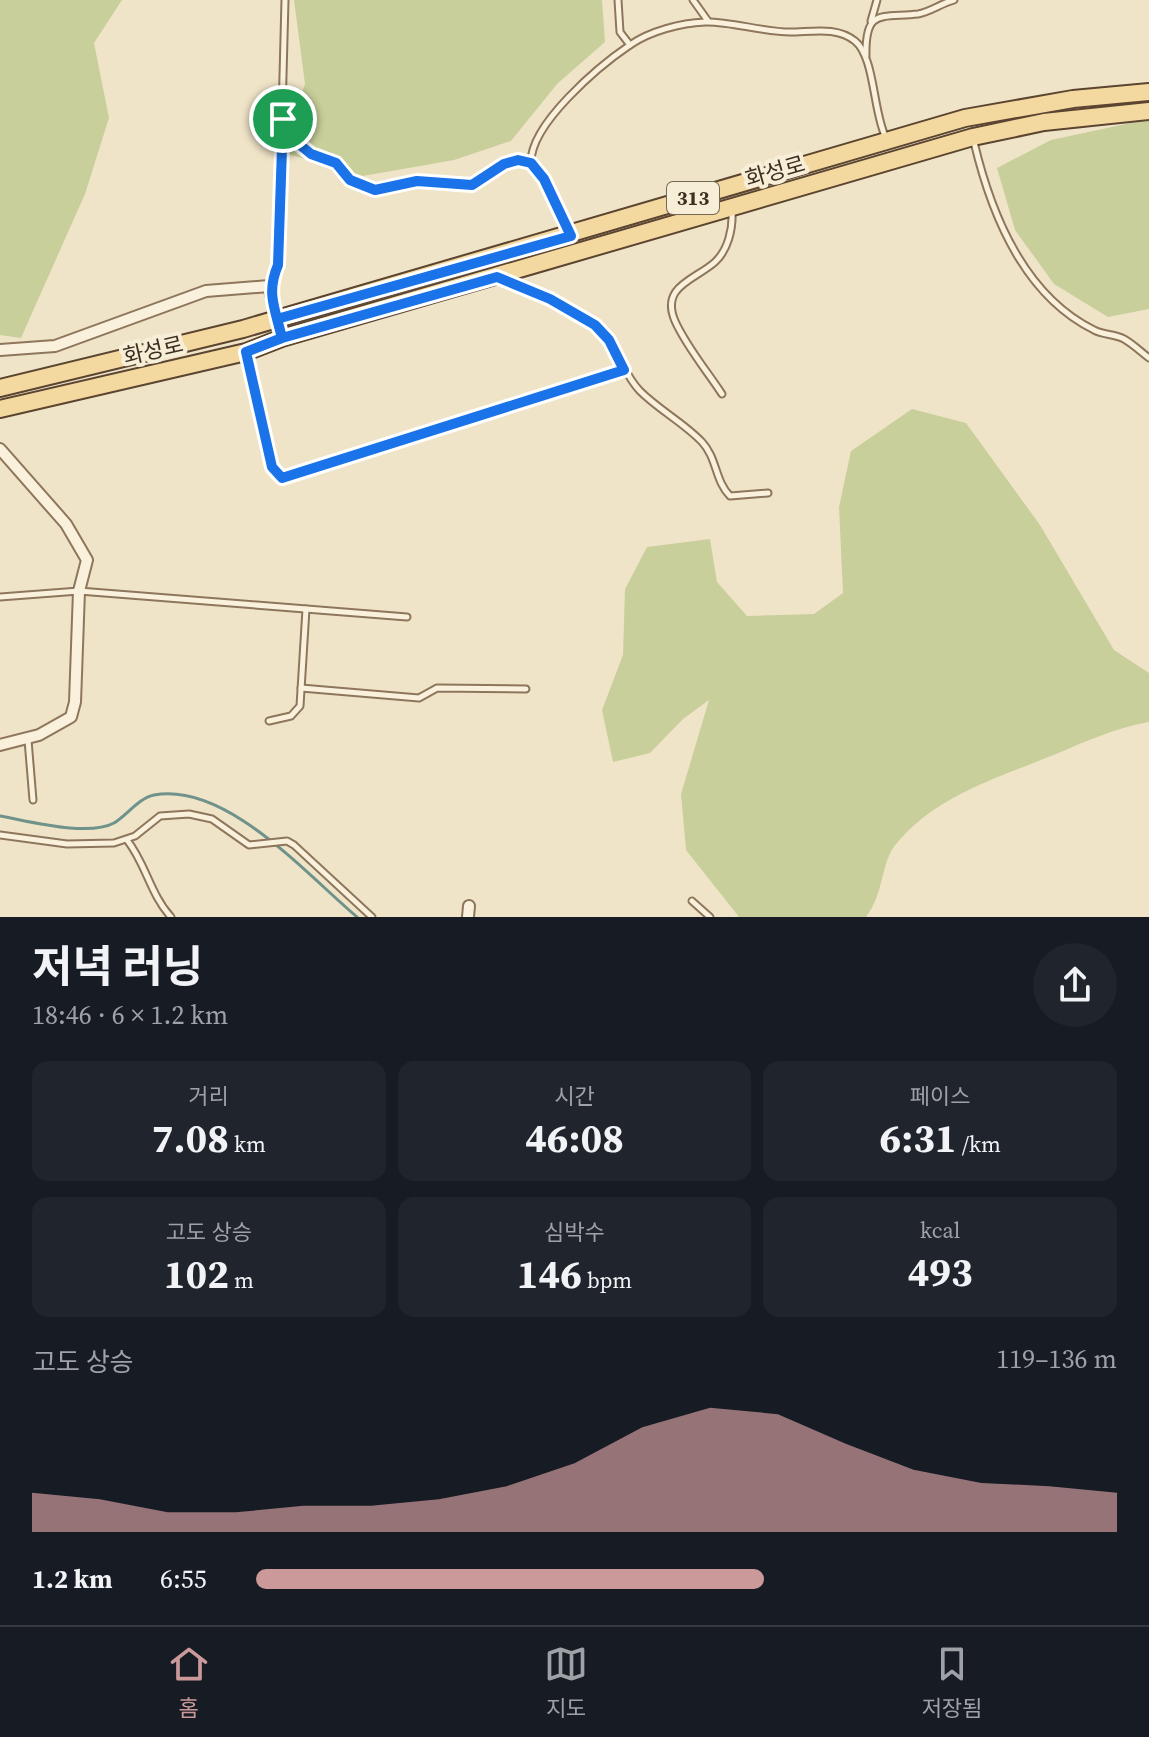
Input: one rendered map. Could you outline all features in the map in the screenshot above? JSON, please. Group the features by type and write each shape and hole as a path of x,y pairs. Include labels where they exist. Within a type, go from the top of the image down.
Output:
{"main road":[{"name":"화성로","path":"0,388 277,319 571,236 886,139 1019,108 1149,92"},
{"name":"화성로","path":"0,409 246,352 282,338 973,137 1044,122 1149,111"}],"street":[{"path":"0,350 55,346 206,291 269,286 282,338"},
{"path":"0,449 77,539 87,569 79,591 71,717 28,739 0,745"}],"lane":[{"path":"269,286 278,265 285,0"},
{"path":"618,0 620,32 630,45"},
{"path":"693,0 708,21"},
{"path":"877,0 865,36 866,57 878,122 886,139"},
{"path":"870,22 883,14 923,13 954,0"},
{"path":"531,163 531,151 553,115 630,45 681,25 708,21 766,30 838,32 856,41 866,57"},
{"path":"283,108 294,140 311,154 336,163 350,180 375,190 417,181 472,185 504,164 518,160 531,163 544,179 571,236"},
{"path":"973,137 993,210 1010,246 1033,277 1063,309 1095,331 1123,339 1149,358"},
{"path":"722,394 675,319 672,299 676,287 717,260 733,228 732,206"},
{"path":"497,277 550,299 595,325 609,340 624,370 644,395 704,444 712,456 721,487 730,496 768,493"},
{"path":"246,352 272,467 282,478 624,370"},
{"path":"0,597 79,591 407,617"},
{"path":"269,721 296,713 301,688 306,609"},
{"path":"301,688 419,698 437,688 526,689"},
{"path":"28,739 33,800"},
{"path":"0,835 86,845 127,840 160,816 189,814 212,819 249,845 279,842 294,845 372,917"},
{"path":"127,840 141,862 154,895 171,917"},
{"path":"692,901 710,917"}],"green space":[{"path":"0,0 122,0 94,43 109,118 85,194 21,338 0,335"},
{"path":"294,0 602,0 605,42 557,84 511,141 454,160 363,176 281,152 305,84"},
{"path":"1149,119 1149,309 1108,317 1054,284 1015,230 997,168 1051,140"},
{"path":"912,409 966,423 1040,525 1114,650 1149,673 1149,722 1101,735 991,780 931,812 891,851 876,898 866,917 739,917 686,850 681,794 709,700 683,719 650,753 613,762 602,710 623,655 625,589 647,547 710,539 717,582 747,616 814,614 843,593 839,507 851,451"}],"waterway":[{"path":"0,816 58,827 89,829 114,823 154,795 181,795 209,803 263,835 357,917"}],"route":[{"path":"283,119 278,265 269,286 277,319 282,338 246,352 272,467 282,478 624,370 609,340 595,325 575,311 497,277 282,338 277,319 571,236 544,179 531,163 518,160 504,164 472,185 417,181 375,190 350,180 336,163 311,154 294,140 283,108 283,119"}]}
